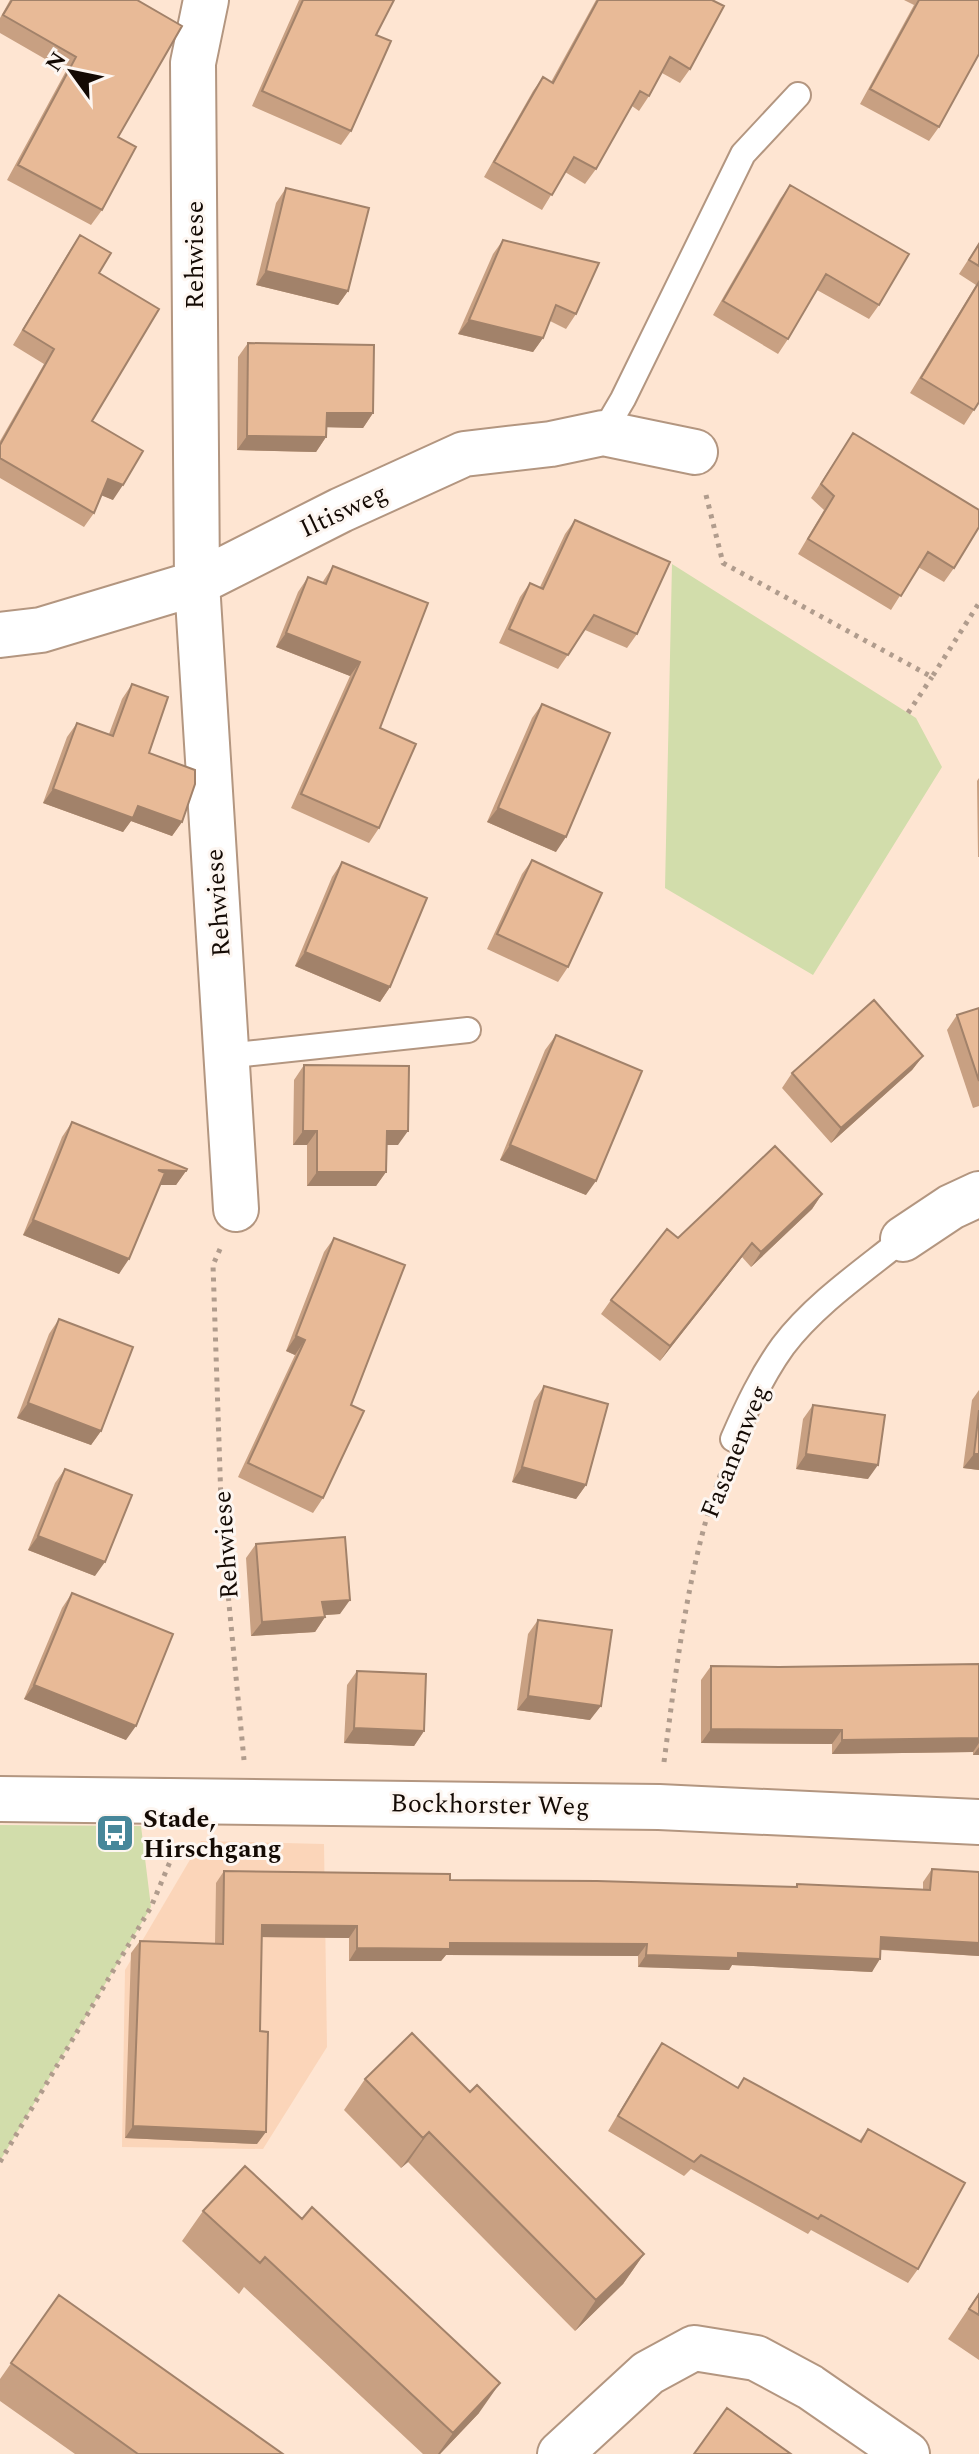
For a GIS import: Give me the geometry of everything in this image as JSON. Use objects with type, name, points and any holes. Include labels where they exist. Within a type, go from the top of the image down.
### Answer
[{"type":"street","name":"Rehwiese","points":[[206,0],[193,63],[197,583],[236,1209]]},
{"type":"street","name":"Iltisweg","points":[[0,635],[41,630],[197,583],[341,510],[464,454],[551,444],[603,433],[695,452]]},
{"type":"street","name":"Fasanenweg","points":[[903,1239],[951,1207],[979,1194]]},
{"type":"street","name":"Bockhorster Weg","points":[[0,1799],[659,1807],[979,1822]]},
{"type":"street","points":[[560,2454],[648,2373],[694,2348],[756,2358],[810,2387],[907,2454]]},
{"type":"lane","points":[[603,433],[623,399],[743,154],[798,95]]},
{"type":"lane","points":[[226,1056],[468,1030]]},
{"type":"lane","name":"Fasanenweg","points":[[733,1439],[754,1392],[784,1345],[842,1288],[903,1239]]},
{"type":"path","points":[[695,452],[723,563],[932,677]]},
{"type":"path","points":[[908,713],[979,603]]},
{"type":"path","name":"Rehwiese","points":[[236,1209],[213,1265],[222,1531],[247,1801]]},
{"type":"path","name":"Fasanenweg","points":[[659,1807],[688,1596],[702,1530],[733,1439]]},
{"type":"path","points":[[0,2162],[151,1907],[196,1801]]},
{"type":"shaded area","points":[[201,1841],[324,1844],[327,2047],[263,2149],[122,2147],[125,1970]]},
{"type":"green space","points":[[672,564],[916,718],[942,767],[813,975],[665,888]]},
{"type":"green space","points":[[0,1825],[141,1826],[151,1907],[0,2161]]},
{"type":"building","points":[[12,0],[137,0],[182,26],[118,137],[136,147],[102,210],[18,165],[76,57],[3,15]]},
{"type":"building","points":[[303,0],[394,0],[376,35],[391,41],[351,131],[262,91]]},
{"type":"building","points":[[598,0],[712,0],[724,6],[690,69],[670,57],[649,96],[640,91],[596,169],[574,157],[552,195],[494,162],[543,77],[553,83]]},
{"type":"building","points":[[919,0],[979,0],[979,54],[939,127],[870,89]]},
{"type":"building","points":[[790,185],[909,254],[879,305],[826,274],[788,339],[723,301]]},
{"type":"building","points":[[286,188],[369,208],[348,291],[266,271]]},
{"type":"building","points":[[80,235],[111,253],[99,273],[159,309],[92,421],[143,451],[123,485],[108,479],[94,513],[0,458],[0,445],[54,349],[23,330]]},
{"type":"building","points":[[503,240],[599,263],[576,314],[556,305],[543,338],[469,320]]},
{"type":"building","points":[[979,244],[979,266],[969,260]]},
{"type":"building","points":[[979,282],[979,402],[974,410],[921,378]]},
{"type":"building","points":[[248,343],[374,345],[373,413],[327,413],[326,437],[247,436]]},
{"type":"building","points":[[853,433],[979,510],[979,527],[954,568],[928,552],[901,596],[808,539],[834,496],[821,484]]},
{"type":"building","points":[[575,520],[670,562],[637,634],[594,615],[568,655],[509,629],[530,583],[543,589]]},
{"type":"building","points":[[333,566],[428,603],[380,728],[416,744],[379,828],[301,794],[360,662],[286,633],[308,577],[326,584]]},
{"type":"building","points":[[132,684],[168,697],[149,753],[195,770],[195,784],[182,822],[138,806],[133,818],[53,789],[77,723],[113,736]]},
{"type":"building","points":[[542,704],[610,733],[566,837],[498,808]]},
{"type":"building","points":[[532,860],[602,893],[568,967],[497,934]]},
{"type":"building","points":[[342,862],[427,898],[390,987],[305,952]]},
{"type":"building","points":[[874,1000],[923,1056],[841,1128],[792,1073]]},
{"type":"building","points":[[979,1008],[979,1081],[957,1015]]},
{"type":"building","points":[[556,1035],[642,1071],[596,1181],[510,1145]]},
{"type":"building","points":[[304,1065],[409,1066],[408,1131],[387,1131],[386,1172],[317,1172],[317,1131],[303,1131]]},
{"type":"building","points":[[72,1122],[187,1169],[158,1170],[165,1173],[129,1259],[33,1220]]},
{"type":"building","points":[[775,1146],[822,1194],[761,1252],[752,1243],[670,1346],[611,1300],[667,1229],[678,1238]]},
{"type":"building","points":[[334,1238],[405,1265],[351,1405],[364,1411],[323,1498],[248,1463],[305,1340],[296,1336]]},
{"type":"building","points":[[59,1319],[133,1347],[101,1431],[28,1403]]},
{"type":"building","points":[[544,1386],[608,1404],[586,1485],[522,1467]]},
{"type":"building","points":[[813,1405],[885,1415],[878,1465],[806,1454]]},
{"type":"building","points":[[979,1410],[979,1454],[974,1454]]},
{"type":"building","points":[[65,1469],[132,1495],[105,1562],[38,1536]]},
{"type":"building","points":[[345,1537],[350,1600],[322,1602],[325,1617],[262,1622],[256,1544]]},
{"type":"building","points":[[72,1593],[173,1634],[136,1726],[34,1685]]},
{"type":"building","points":[[538,1620],[612,1630],[601,1706],[528,1696]]},
{"type":"building","points":[[979,1664],[979,1738],[842,1740],[842,1730],[711,1729],[711,1666]]},
{"type":"building","points":[[357,1671],[426,1674],[424,1731],[354,1728]]},
{"type":"building","points":[[932,1869],[979,1872],[979,1943],[881,1937],[880,1959],[738,1953],[738,1958],[646,1955],[647,1944],[450,1943],[450,1949],[357,1948],[357,1926],[262,1925],[260,2031],[268,2032],[266,2132],[133,2126],[140,1941],[223,1944],[224,1871],[450,1874],[450,1880],[797,1887],[797,1884],[930,1890]]},
{"type":"building","points":[[412,2033],[470,2092],[477,2085],[644,2254],[596,2300],[429,2132],[423,2138],[365,2079]]},
{"type":"building","points":[[662,2043],[738,2088],[744,2078],[861,2142],[868,2129],[965,2183],[918,2269],[821,2215],[818,2219],[701,2155],[694,2162],[618,2116]]},
{"type":"building","points":[[245,2166],[302,2219],[312,2207],[500,2383],[453,2433],[265,2257],[260,2263],[203,2211]]},
{"type":"building","points":[[979,2294],[979,2315],[969,2309]]},
{"type":"building","points":[[59,2295],[283,2454],[138,2454],[11,2363]]},
{"type":"building","points":[[727,2408],[791,2454],[694,2454]]},
{"type":"place","name":"Stade, Hirschgang","points":[[115,1833]]}]
